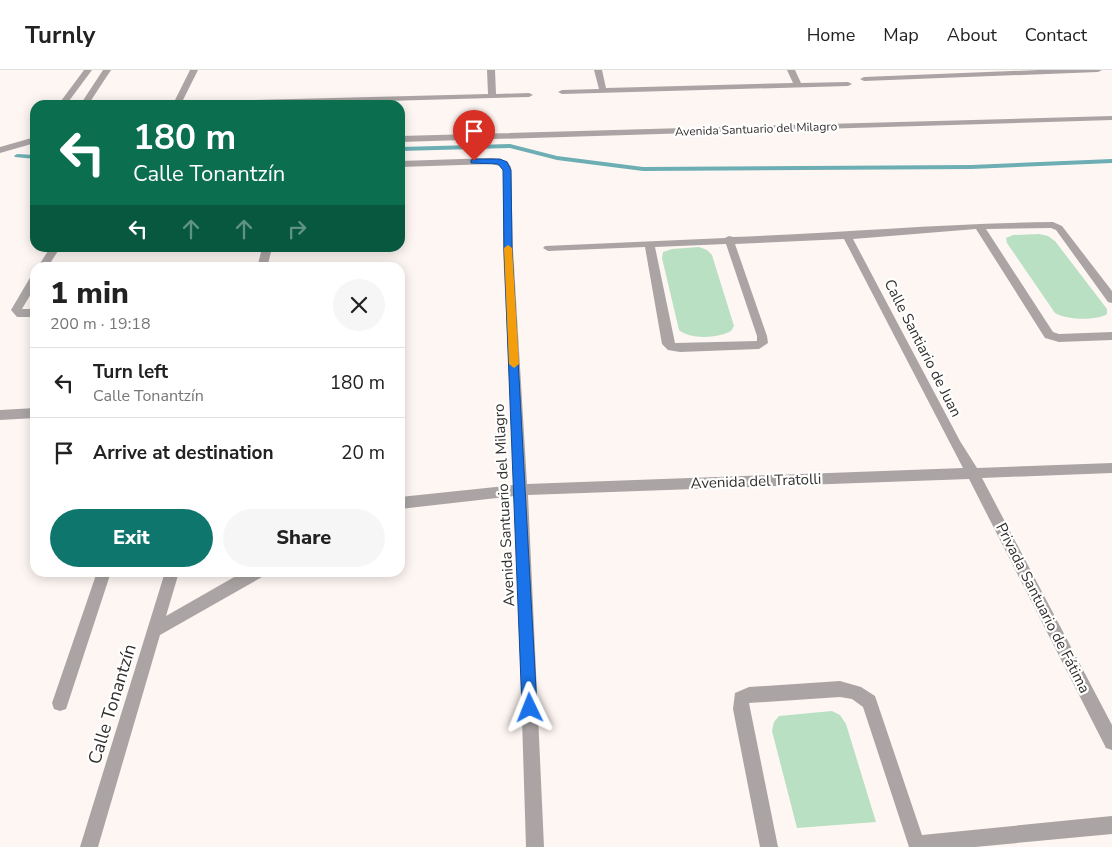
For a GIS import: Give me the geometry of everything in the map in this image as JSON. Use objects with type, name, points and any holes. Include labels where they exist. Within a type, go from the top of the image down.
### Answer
[{"type":"street","points":[[66,100],[88,70]]},
{"type":"street","points":[[87,100],[108,70]]},
{"type":"street","points":[[179,100],[194,70]]},
{"type":"street","points":[[491,70],[492,96]]},
{"type":"street","points":[[598,70],[603,92]]},
{"type":"street","points":[[790,70],[798,85]]},
{"type":"street","points":[[898,70],[903,77]]},
{"type":"street","points":[[864,79],[1098,70]]},
{"type":"street","points":[[562,92],[848,84]]},
{"type":"street","points":[[352,100],[528,95]]},
{"type":"street","name":"Avenida Santuario del Milagro","points":[[405,139],[1112,118]]},
{"type":"street","points":[[0,150],[30,141]]},
{"type":"street","name":"Avenida Santuario del Milagro","points":[[405,164],[492,161],[504,163],[507,170],[508,249],[521,490],[535,847]]},
{"type":"street","points":[[548,248],[729,239],[847,236],[978,226],[1053,225],[1058,228],[1112,299]]},
{"type":"street","points":[[978,226],[1049,335],[1059,338],[1112,336]]},
{"type":"street","name":"Calle Santiario de Juan","points":[[847,236],[973,474]]},
{"type":"street","points":[[649,243],[668,344],[672,347],[680,348],[759,345],[762,343],[762,336],[729,239]]},
{"type":"street","points":[[30,286],[16,310],[21,314],[30,313]]},
{"type":"street","points":[[0,415],[30,413]]},
{"type":"street","name":"Avenida del Tratolli","points":[[405,502],[521,490],[1112,468]]},
{"type":"street","name":"Privada Santuario de Fátima","points":[[973,474],[1112,742]]},
{"type":"street","points":[[60,703],[102,577]]},
{"type":"street","name":"Calle Tonantzín","points":[[89,847],[171,577]]},
{"type":"street","points":[[155,630],[248,577]]},
{"type":"street","points":[[769,847],[743,722],[741,699],[749,695],[840,689],[856,692],[863,696],[869,702],[917,846],[1112,825]]},
{"type":"green space","points":[[1039,234],[1048,236],[1055,241],[1107,309],[1107,314],[1096,318],[1081,319],[1055,313],[1007,243],[1006,238],[1013,235]]},
{"type":"green space","points":[[699,247],[707,250],[712,255],[734,326],[731,331],[719,335],[697,337],[679,330],[662,258],[663,252],[672,249]]},
{"type":"green space","points":[[832,711],[840,715],[846,724],[876,822],[797,828],[772,731],[774,722],[779,716]]},
{"type":"waterway","points":[[405,149],[510,146],[557,158],[643,169],[971,167],[1112,161]]},
{"type":"waterway","points":[[17,156],[30,157]]},
{"type":"slow traffic","points":[[508,248],[514,364]]},
{"type":"route","points":[[474,161],[500,161],[507,167],[508,249],[530,708]]}]
